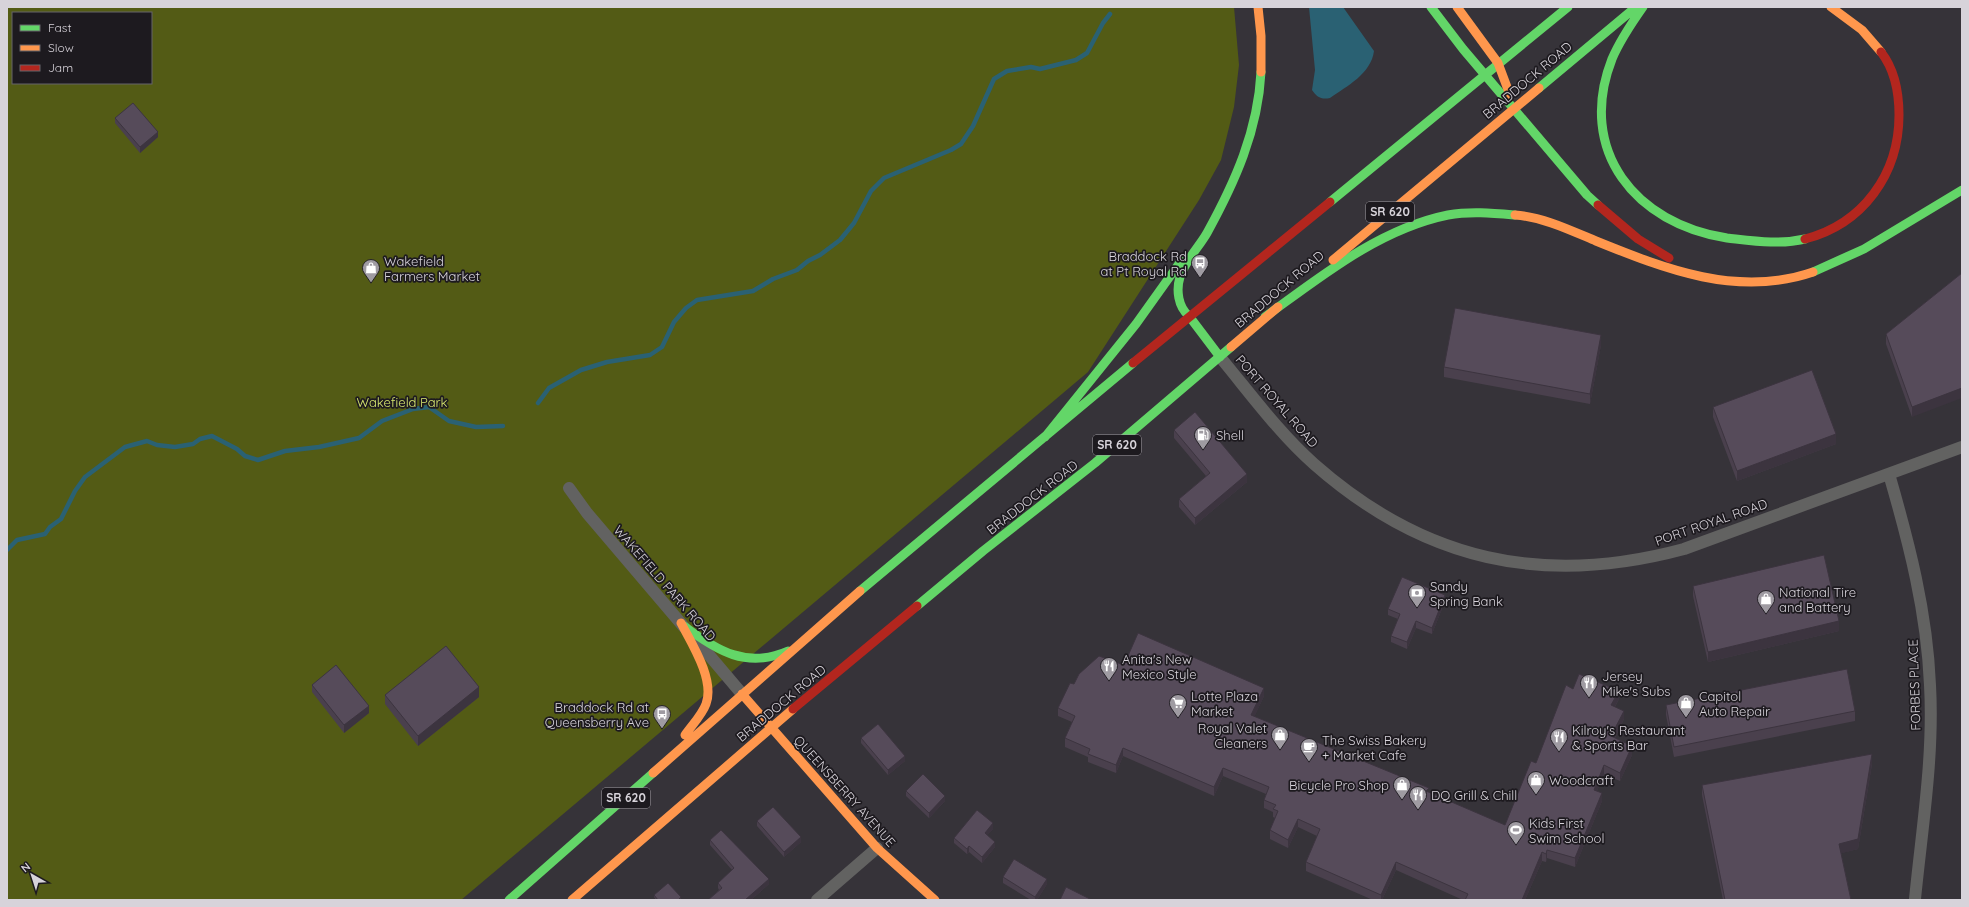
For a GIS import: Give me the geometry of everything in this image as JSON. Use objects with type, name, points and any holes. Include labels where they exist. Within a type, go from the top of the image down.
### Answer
[{"type":"main road","points":[[1220,357],[1186,314],[1180,303],[1178,290],[1180,276],[1236,178],[1254,132],[1262,85],[1261,32],[1258,7]]},
{"type":"main road","points":[[1430,7],[1587,195],[1616,222],[1638,239],[1677,263],[1699,273],[1729,282]]},
{"type":"main road","points":[[1457,7],[1498,63],[1514,107]]},
{"type":"main road","name":"SR 620","points":[[509,900],[798,645],[1189,316],[1420,130],[1498,63],[1568,7]]},
{"type":"main road","name":"BRADDOCK ROAD","points":[[572,900],[771,727],[983,551],[1095,464],[1265,317],[1514,107],[1636,7]]},
{"type":"main road","points":[[1643,7],[1618,42],[1607,72],[1601,104],[1601,123],[1605,142],[1620,176],[1642,202],[1658,214],[1677,224],[1719,237],[1772,243],[1795,241],[1820,235],[1839,226],[1857,214],[1872,198],[1893,161],[1898,135],[1900,107],[1896,81],[1887,58],[1872,38],[1852,20],[1831,7]]},
{"type":"main road","points":[[1265,317],[1370,246],[1406,228],[1440,216],[1464,212],[1491,211],[1520,215],[1549,223],[1658,264],[1690,274],[1729,282],[1755,283],[1775,281],[1811,272],[1840,260],[1879,240],[1962,190]]},
{"type":"main road","points":[[1045,437],[1136,324],[1160,288],[1219,210]]},
{"type":"main road","points":[[681,623],[702,641],[728,654],[740,657],[769,659],[783,654],[798,645]]},
{"type":"main road","points":[[662,766],[707,704],[708,691],[702,667],[681,623]]},
{"type":"main road","name":"QUEENSBERRY AVENUE","points":[[742,694],[877,848],[934,900]]},
{"type":"street","name":"PORT ROYAL ROAD","points":[[1220,357],[1286,436],[1344,489],[1389,518],[1444,544],[1476,556],[1512,563],[1551,566],[1587,566],[1622,563],[1654,557],[1684,548],[1962,447]]},
{"type":"street","name":"FORBES PLACE","points":[[1889,474],[1918,582],[1925,627],[1930,684],[1930,747],[1916,899]]},
{"type":"street","name":"WAKEFIELD PARK ROAD","points":[[569,488],[587,513],[742,694]]},
{"type":"street","points":[[817,900],[877,848]]},
{"type":"green space","name":"Wakefield Park","points":[[7,7],[1234,7],[1239,65],[1234,107],[1221,160],[1199,200],[1088,372],[461,900],[7,900]]},
{"type":"water","points":[[1309,7],[1343,7],[1374,51],[1372,59],[1363,73],[1351,84],[1330,98],[1324,99],[1312,90],[1315,70]]},
{"type":"building","points":[[133,103],[158,132],[140,147],[115,118]]},
{"type":"building","points":[[1962,273],[1962,388],[1912,407],[1886,334]]},
{"type":"building","points":[[1455,308],[1601,335],[1590,394],[1444,367]]},
{"type":"building","points":[[1812,370],[1836,434],[1737,471],[1713,407]]},
{"type":"building","points":[[1195,412],[1247,474],[1195,518],[1179,499],[1210,473],[1174,430]]},
{"type":"building","name":"National Tire and Battery","points":[[1824,555],[1839,621],[1708,652],[1693,586]]},
{"type":"building","name":"Sandy Spring Bank","points":[[1402,577],[1445,595],[1432,628],[1416,621],[1407,642],[1391,636],[1400,614],[1388,609]]},
{"type":"building","points":[[1138,633],[1264,688],[1251,715],[1429,788],[1426,791],[1505,825],[1531,761],[1536,763],[1566,685],[1573,689],[1579,674],[1619,691],[1611,705],[1624,711],[1611,736],[1632,746],[1620,773],[1604,765],[1594,790],[1602,793],[1575,858],[1547,850],[1546,854],[1542,852],[1522,900],[1465,900],[1468,894],[1396,862],[1381,895],[1306,862],[1320,829],[1298,819],[1288,840],[1270,830],[1278,811],[1273,809],[1276,805],[1264,800],[1269,787],[1223,768],[1214,787],[1123,748],[1116,765],[1088,754],[1090,749],[1065,738],[1075,716],[1058,708],[1070,683],[1074,684],[1079,674],[1099,656],[1124,665]]},
{"type":"building","points":[[446,646],[479,687],[418,736],[385,695]]},
{"type":"building","points":[[336,665],[369,706],[344,725],[312,685]]},
{"type":"building","points":[[1847,669],[1855,711],[1674,747],[1666,705]]},
{"type":"building","points":[[878,724],[905,756],[888,770],[861,738]]},
{"type":"building","points":[[1872,754],[1858,839],[1839,844],[1851,900],[1725,900],[1702,785]]},
{"type":"building","points":[[923,774],[945,796],[929,813],[906,791]]},
{"type":"building","points":[[773,807],[801,837],[784,852],[757,821]]},
{"type":"building","points":[[977,810],[993,823],[985,833],[995,842],[982,857],[969,846],[967,849],[954,838]]},
{"type":"building","points":[[721,830],[769,879],[745,900],[708,900],[722,888],[718,883],[734,868],[710,840]]},
{"type":"building","points":[[1014,859],[1047,879],[1035,897],[1003,877]]},
{"type":"building","points":[[668,883],[681,897],[678,900],[658,900],[654,895]]},
{"type":"building","points":[[1066,887],[1092,900],[1060,900]]},
{"type":"waterway","points":[[538,403],[549,388],[581,370],[607,362],[650,355],[662,347],[674,322],[686,308],[697,300],[753,291],[773,279],[797,270],[808,261],[820,255],[840,240],[854,223],[871,191],[884,178],[951,150],[961,144],[973,126],[994,79],[1007,71],[1031,67],[1040,69],[1076,60],[1087,53],[1103,23],[1110,14]]},
{"type":"waterway","points":[[7,550],[17,540],[45,534],[50,527],[61,519],[75,491],[85,477],[125,447],[147,441],[157,445],[175,447],[193,444],[200,439],[212,436],[237,449],[245,456],[258,460],[285,451],[319,447],[359,438],[382,421],[413,409],[429,407],[449,421],[476,427],[503,426]]},
{"type":"traffic: fast","points":[[1431,7],[1463,49],[1587,195],[1598,205]]},
{"type":"traffic: fast","points":[[1330,202],[1568,7]]},
{"type":"traffic: fast","points":[[1539,88],[1636,7]]},
{"type":"traffic: fast","points":[[1643,7],[1626,32],[1615,52],[1603,93],[1602,124],[1609,152],[1622,178],[1641,199],[1666,217],[1694,230],[1727,238],[1757,241],[1786,242],[1805,239]]},
{"type":"traffic: fast","points":[[1189,316],[1182,308],[1180,303],[1178,293],[1180,277],[1182,271],[1207,233],[1236,175],[1250,135],[1255,115],[1261,72]]},
{"type":"traffic: fast","points":[[1813,272],[1864,249],[1962,190]]},
{"type":"traffic: fast","points":[[1265,317],[1351,256],[1398,231],[1448,215],[1465,213],[1515,215]]},
{"type":"traffic: fast","points":[[1045,437],[1136,324],[1181,261]]},
{"type":"traffic: fast","points":[[1189,316],[1220,357]]},
{"type":"traffic: fast","points":[[917,606],[983,551],[1095,463],[1231,347]]},
{"type":"traffic: fast","points":[[860,591],[1133,363]]},
{"type":"traffic: fast","points":[[684,626],[708,643],[733,655],[746,658],[759,658],[773,656],[788,651]]},
{"type":"traffic: fast","points":[[509,900],[653,773]]},
{"type":"traffic: slow","points":[[1258,7],[1261,36],[1261,72]]},
{"type":"traffic: slow","points":[[1457,7],[1498,63],[1510,95]]},
{"type":"traffic: slow","points":[[1831,7],[1862,30],[1881,52]]},
{"type":"traffic: slow","points":[[1333,260],[1539,88]]},
{"type":"traffic: slow","points":[[1515,215],[1546,221],[1648,261],[1702,277],[1730,281],[1757,282],[1785,279],[1813,272]]},
{"type":"traffic: slow","points":[[1231,347],[1278,307]]},
{"type":"traffic: slow","points":[[653,773],[860,591]]},
{"type":"traffic: slow","points":[[681,623],[701,662],[705,673],[708,694],[706,704],[702,712],[685,735]]},
{"type":"traffic: slow","points":[[742,694],[877,848],[935,900]]},
{"type":"traffic: slow","points":[[572,900],[793,709]]},
{"type":"traffic: jam","points":[[1805,239],[1826,232],[1844,222],[1860,209],[1874,194],[1885,176],[1897,137],[1899,115],[1898,98],[1893,74],[1881,52]]},
{"type":"traffic: jam","points":[[1133,363],[1330,202]]},
{"type":"traffic: jam","points":[[1598,205],[1638,239],[1669,258]]},
{"type":"traffic: jam","points":[[793,709],[917,606]]},
{"type":"place","name":"Braddock Rd at Pt Royal Rd","points":[[1200,278]]},
{"type":"place","name":"Wakefield Farmers Market","points":[[371,283]]},
{"type":"place","name":"Shell","points":[[1203,450]]},
{"type":"place","name":"Sandy Spring Bank","points":[[1417,608]]},
{"type":"place","name":"National Tire and Battery","points":[[1766,614]]},
{"type":"place","name":"Anita's New Mexico Style","points":[[1109,681]]},
{"type":"place","name":"Jersey Mike's Subs","points":[[1589,698]]},
{"type":"place","name":"Lotte Plaza Market","points":[[1178,718]]},
{"type":"place","name":"Capitol Auto Repair","points":[[1686,718]]},
{"type":"place","name":"Braddock Rd at Queensberry Ave","points":[[662,729]]},
{"type":"place","name":"Royal Valet Cleaners","points":[[1280,750]]},
{"type":"place","name":"Kilroy's Restaurant & Sports Bar","points":[[1559,752]]},
{"type":"place","name":"The Swiss Bakery + Market Cafe","points":[[1309,762]]},
{"type":"place","name":"Woodcraft","points":[[1536,795]]},
{"type":"place","name":"Bicycle Pro Shop","points":[[1402,800]]},
{"type":"place","name":"DQ Grill & Chill","points":[[1418,810]]},
{"type":"place","name":"Kids First Swim School","points":[[1516,845]]}]
